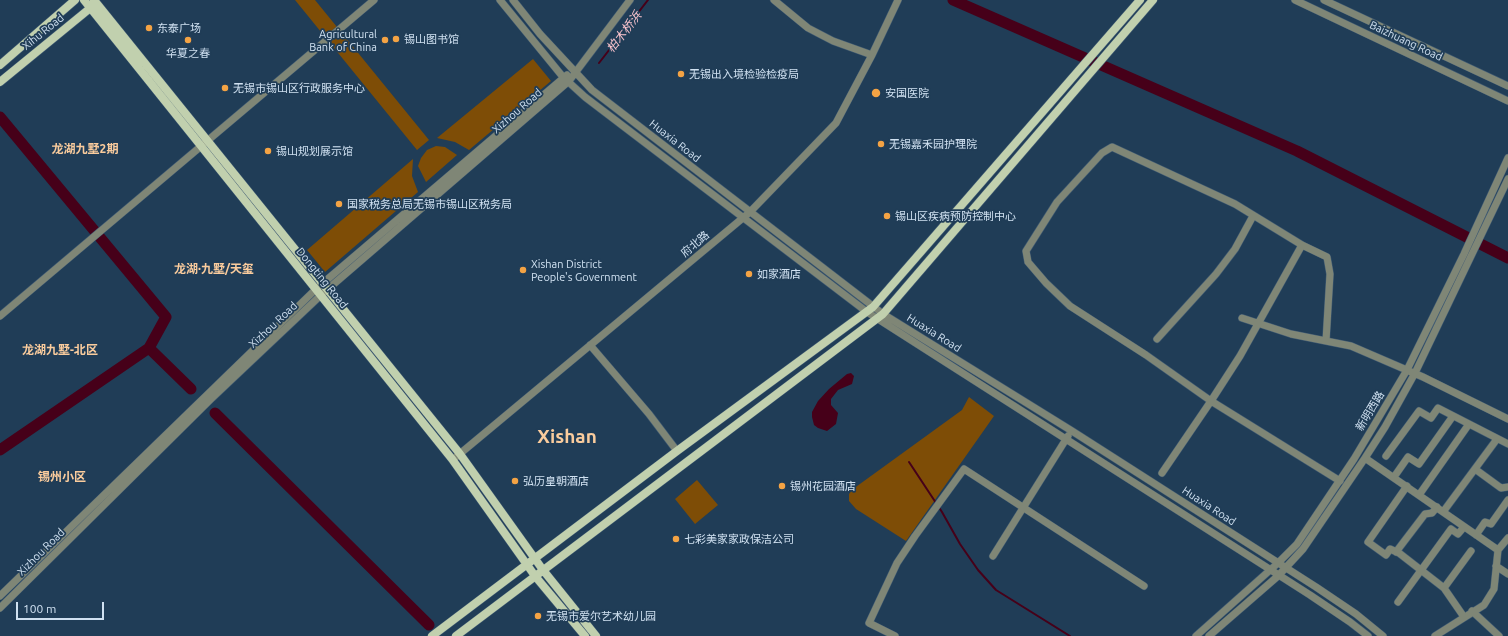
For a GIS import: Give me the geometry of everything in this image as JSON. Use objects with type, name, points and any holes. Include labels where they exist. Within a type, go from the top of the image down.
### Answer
[{"type":"main road","name":"Xihu Road","points":[[0,65],[75,0]]},
{"type":"main road","name":"Dongting Road","points":[[84,0],[95,3],[204,143],[322,289],[460,454],[543,570],[596,636]]},
{"type":"main road","points":[[432,636],[677,451],[870,310],[1140,0]]},
{"type":"main road","points":[[456,636],[880,317],[1111,51],[1153,0]]},
{"type":"main road","name":"Xihu Road","points":[[0,82],[95,3]]},
{"type":"main road","name":"Dongting Road","points":[[322,289],[452,459],[535,576],[585,636]]},
{"type":"street","points":[[0,316],[374,0]]},
{"type":"street","name":"Huaxia Road","points":[[500,0],[566,79],[585,98],[742,218],[880,317],[1066,440],[1350,622],[1368,636]]},
{"type":"street","name":"Huaxia Road","points":[[513,0],[574,72],[592,90],[750,212],[870,310]]},
{"type":"street","name":"Xizhou Road","points":[[0,596],[322,289],[574,72],[630,0]]},
{"type":"street","points":[[774,0],[808,28],[833,41],[872,55]]},
{"type":"street","name":"府北路","points":[[452,459],[460,454],[750,212],[836,123],[872,55],[898,0]]},
{"type":"street","name":"Baizhuang Road","points":[[1295,0],[1508,101]]},
{"type":"street","name":"Baizhuang Road","points":[[1324,0],[1508,86]]},
{"type":"street","points":[[1326,341],[1330,274],[1327,257],[1302,245],[1235,204],[1112,147],[1102,153],[1057,202],[1026,251],[1028,262],[1046,283],[1070,306],[1146,355],[1211,401],[1340,481]]},
{"type":"street","name":"新明西路","points":[[1196,636],[1278,564],[1297,544],[1340,481],[1379,419],[1407,370],[1464,254],[1508,158]]},
{"type":"street","name":"新明西路","points":[[1209,636],[1286,568],[1302,549],[1365,458],[1415,373],[1473,256],[1508,179]]},
{"type":"street","points":[[1157,339],[1216,274],[1235,249],[1253,216]]},
{"type":"street","points":[[1162,473],[1211,401],[1258,323],[1302,245]]},
{"type":"street","name":"Xizhou Road","points":[[0,608],[322,289]]},
{"type":"street","name":"Huaxia Road","points":[[880,317],[1072,431],[1356,614],[1383,636]]},
{"type":"street","points":[[1242,318],[1291,334],[1351,346],[1415,373],[1508,419]]},
{"type":"street","points":[[590,345],[649,414],[677,451]]},
{"type":"street","points":[[1386,456],[1419,411],[1431,418],[1438,408],[1508,444]]},
{"type":"street","points":[[1394,477],[1408,457],[1419,464],[1453,416]]},
{"type":"street","points":[[1419,495],[1469,424]]},
{"type":"street","points":[[993,556],[1072,431]]},
{"type":"street","points":[[1396,552],[1425,514],[1432,513],[1440,509],[1497,439]]},
{"type":"street","points":[[1365,458],[1498,550]]},
{"type":"street","points":[[895,636],[869,623],[897,563],[964,469],[1144,586]]},
{"type":"street","points":[[1474,469],[1501,488],[1508,487]]},
{"type":"street","points":[[1407,486],[1368,542],[1386,554],[1390,549],[1396,552],[1444,588],[1464,617]]},
{"type":"street","points":[[1476,534],[1485,522],[1491,524],[1508,500]]},
{"type":"street","points":[[1398,602],[1452,529],[1458,534],[1464,527]]},
{"type":"street","points":[[1434,636],[1472,611],[1484,605],[1494,589],[1498,550],[1508,538]]},
{"type":"street","points":[[1444,588],[1471,551]]},
{"type":"street","points":[[1496,566],[1508,574]]},
{"type":"street","points":[[1472,611],[1499,636]]},
{"type":"shaded area","points":[[295,0],[315,0],[429,140],[417,150]]},
{"type":"shaded area","points":[[533,59],[551,81],[469,150],[455,142],[437,138]]},
{"type":"shaded area","points":[[436,146],[445,147],[457,155],[426,182],[418,166],[421,158],[427,150]]},
{"type":"shaded area","points":[[413,159],[412,176],[418,192],[325,272],[307,250]]},
{"type":"shaded area","points":[[851,373],[854,376],[852,384],[838,390],[831,399],[831,405],[838,413],[836,424],[827,431],[818,428],[814,425],[812,412],[818,401],[829,389],[847,374]]},
{"type":"shaded area","points":[[969,397],[994,416],[906,541],[856,509],[849,501],[849,494],[853,489],[962,410]]},
{"type":"shaded area","points":[[697,480],[718,505],[695,524],[675,499]]},
{"type":"waterway","name":"柏木桥浜","points":[[599,63],[648,0]]},
{"type":"waterway","points":[[953,0],[1297,151],[1508,258]]},
{"type":"waterway","points":[[0,117],[166,317],[149,348]]},
{"type":"waterway","points":[[0,450],[149,348],[191,389]]},
{"type":"waterway","points":[[215,413],[429,625]]},
{"type":"waterway","points":[[909,462],[942,512],[960,544],[978,570],[996,590],[1070,636]]},
{"type":"place","name":"东泰广场","points":[[149,28]]},
{"type":"place","name":"锡山图书馆","points":[[396,39]]},
{"type":"place","name":"华夏之春","points":[[188,40]]},
{"type":"place","name":"Agricultural Bank of China","points":[[385,40]]},
{"type":"place","name":"无锡出入境检验检疫局","points":[[681,74]]},
{"type":"place","name":"无锡市锡山区行政服务中心","points":[[225,88]]},
{"type":"place","name":"安国医院","points":[[876,93]]},
{"type":"place","name":"无锡嘉禾园护理院","points":[[881,144]]},
{"type":"place","name":"锡山规划展示馆","points":[[268,151]]},
{"type":"place","name":"国家税务总局无锡市锡山区税务局","points":[[339,204]]},
{"type":"place","name":"锡山区疾病预防控制中心","points":[[887,216]]},
{"type":"place","name":"Xishan District People's Government","points":[[523,270]]},
{"type":"place","name":"如家酒店","points":[[749,274]]},
{"type":"place","name":"弘历皇朝酒店","points":[[515,481]]},
{"type":"place","name":"锡州花园酒店","points":[[782,486]]},
{"type":"place","name":"七彩美家家政保洁公司","points":[[676,539]]},
{"type":"place","name":"无锡市爱尔艺术幼儿园","points":[[538,616]]},
{"type":"district","name":"龙湖九墅2期","points":[[85,149]]},
{"type":"district","name":"龙湖·九墅/天玺","points":[[214,269]]},
{"type":"district","name":"龙湖九墅-北区","points":[[60,350]]},
{"type":"district","name":"Xishan","points":[[567,437]]},
{"type":"district","name":"锡州小区","points":[[62,477]]}]
